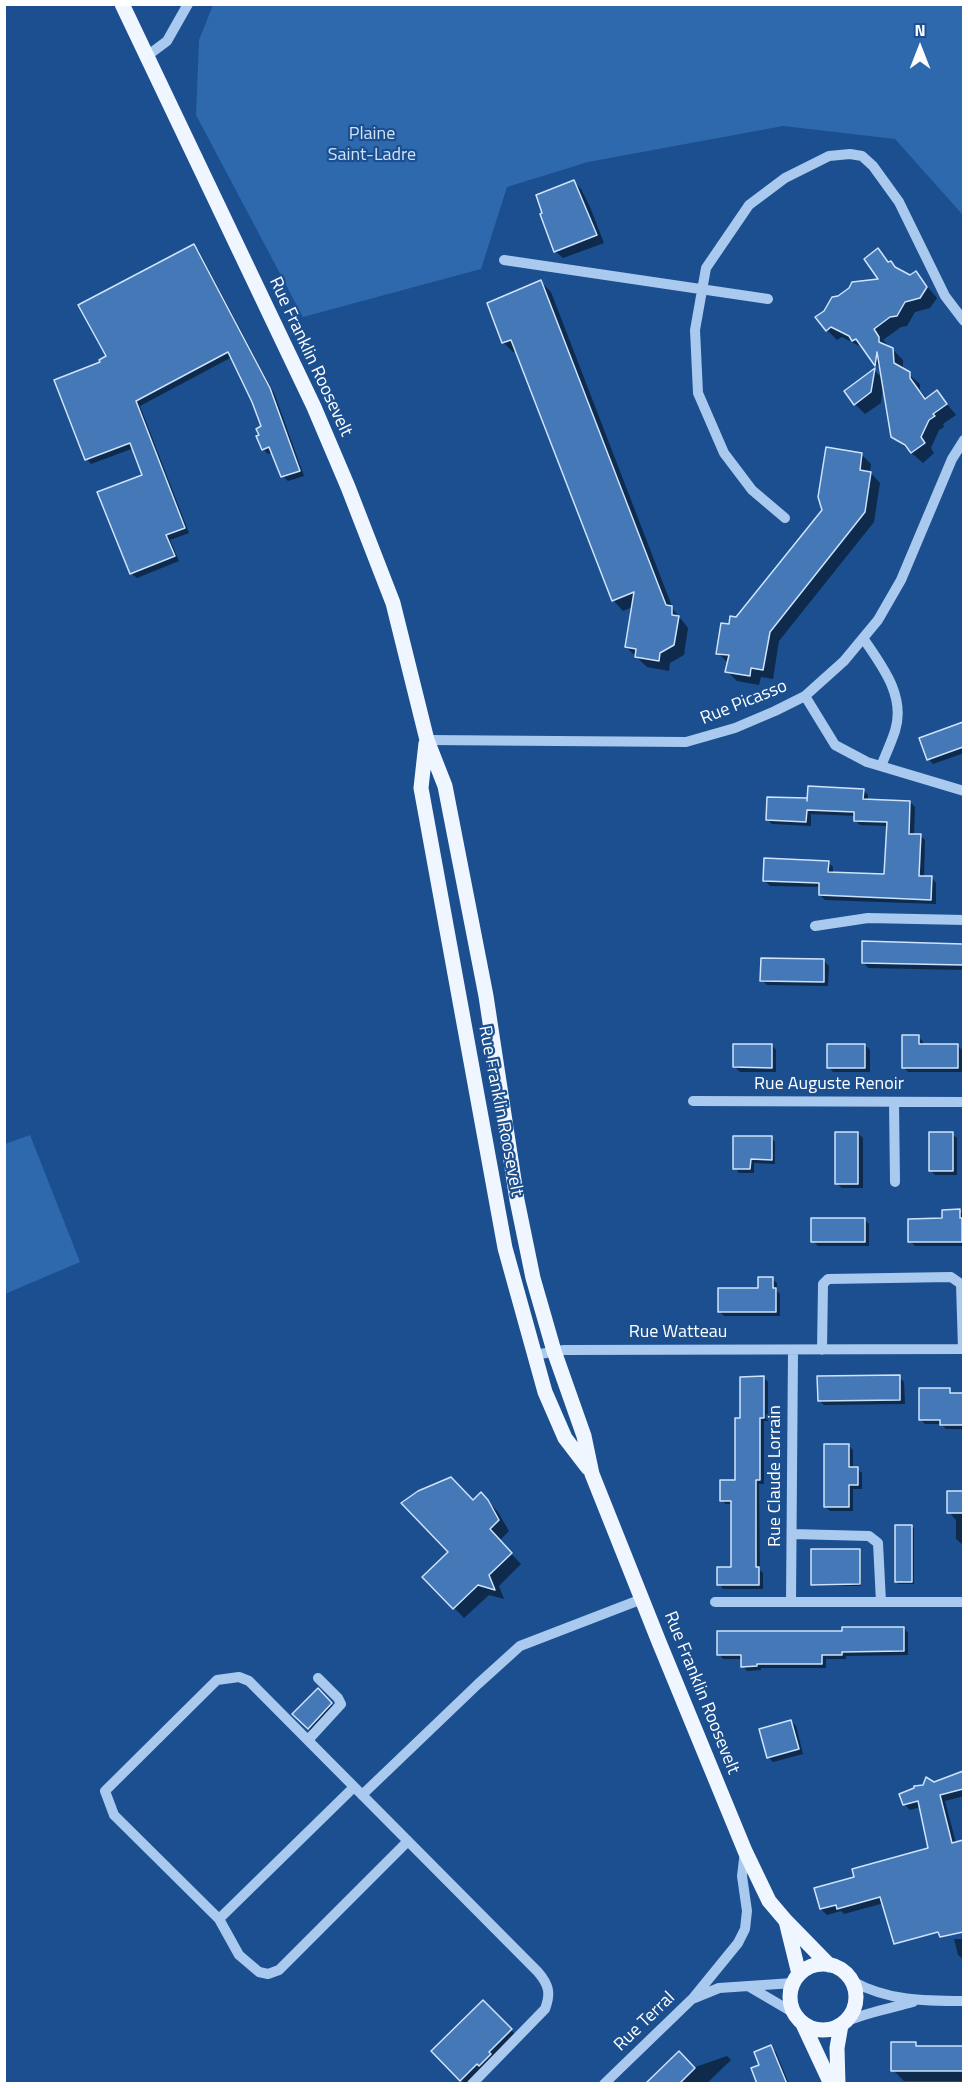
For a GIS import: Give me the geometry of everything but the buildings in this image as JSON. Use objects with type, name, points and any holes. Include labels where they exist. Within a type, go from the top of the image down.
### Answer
[{"type":"main road","name":"Rue Franklin Roosevelt","points":[[122,4],[314,406],[393,603],[427,740],[445,786],[486,996],[517,1200],[533,1278],[554,1351],[584,1436],[592,1474],[745,1851],[769,1900],[829,1965]]},
{"type":"main road","name":"Rue Franklin Roosevelt","points":[[427,740],[421,788],[505,1248],[545,1392],[565,1438],[592,1474]]},
{"type":"main road","name":"Rue Franklin Roosevelt","points":[[786,1921],[796,1979]]},
{"type":"main road","points":[[831,2084],[790,1998],[796,1979],[808,1968],[818,1965],[838,1968],[852,1981],[856,1989],[856,2006],[844,2023],[837,2048],[838,2084]]},
{"type":"main road","points":[[799,2018],[810,2028],[826,2031],[844,2023]]},
{"type":"street","points":[[147,56],[167,41],[188,4]]},
{"type":"street","points":[[785,518],[752,490],[724,453],[698,393],[695,330],[706,268],[749,205],[785,178],[829,156],[850,154],[862,156],[873,166],[899,202],[945,296],[963,321]]},
{"type":"street","points":[[504,260],[768,299]]},
{"type":"street","name":"Rue Picasso","points":[[427,740],[686,742],[735,728],[805,696],[844,661],[878,620],[901,580],[952,459],[963,440]]},
{"type":"street","points":[[863,638],[888,674],[898,704],[896,729],[881,766]]},
{"type":"street","points":[[805,696],[835,745],[867,762],[963,791]]},
{"type":"street","points":[[815,926],[868,918],[963,920]]},
{"type":"street","name":"Rue Auguste Renoir","points":[[693,1101],[963,1102]]},
{"type":"street","points":[[894,1101],[895,1182]]},
{"type":"street","name":"Rue Watteau","points":[[534,1354],[554,1351],[822,1350],[963,1349],[961,1284],[951,1277],[828,1279],[823,1284],[822,1350]]},
{"type":"street","name":"Rue Claude Lorrain","points":[[791,1602],[793,1350]]},
{"type":"street","points":[[792,1534],[869,1536],[878,1544],[881,1602]]},
{"type":"street","points":[[362,1795],[520,1646],[642,1599]]},
{"type":"street","points":[[715,1602],[963,1602]]},
{"type":"street","points":[[408,1841],[279,1970],[268,1974],[259,1972],[239,1955],[219,1919],[114,1815],[105,1791],[217,1680],[239,1677],[249,1681],[408,1841],[547,1983],[550,1996],[545,2009],[472,2084]]},
{"type":"street","points":[[308,1740],[341,1704],[318,1678]]},
{"type":"street","points":[[219,1919],[354,1787]]},
{"type":"street","points":[[692,1999],[738,1942],[745,1929],[747,1911],[742,1875],[745,1851]]},
{"type":"street","name":"Rue Terral","points":[[604,2084],[692,1999],[720,1988],[796,1979]]},
{"type":"street","points":[[852,1981],[869,1990],[916,2001],[963,2001]]},
{"type":"street","points":[[748,1986],[799,2018]]},
{"type":"street","points":[[844,2023],[866,2013],[875,2013],[916,2001]]},
{"type":"green space","name":"Plaine Saint-Ladre","points":[[213,5],[963,5],[963,214],[895,139],[783,126],[588,162],[507,187],[481,269],[303,317],[196,115],[199,40]]},
{"type":"green space","points":[[30,1135],[80,1262],[5,1294],[5,1144]]}]
